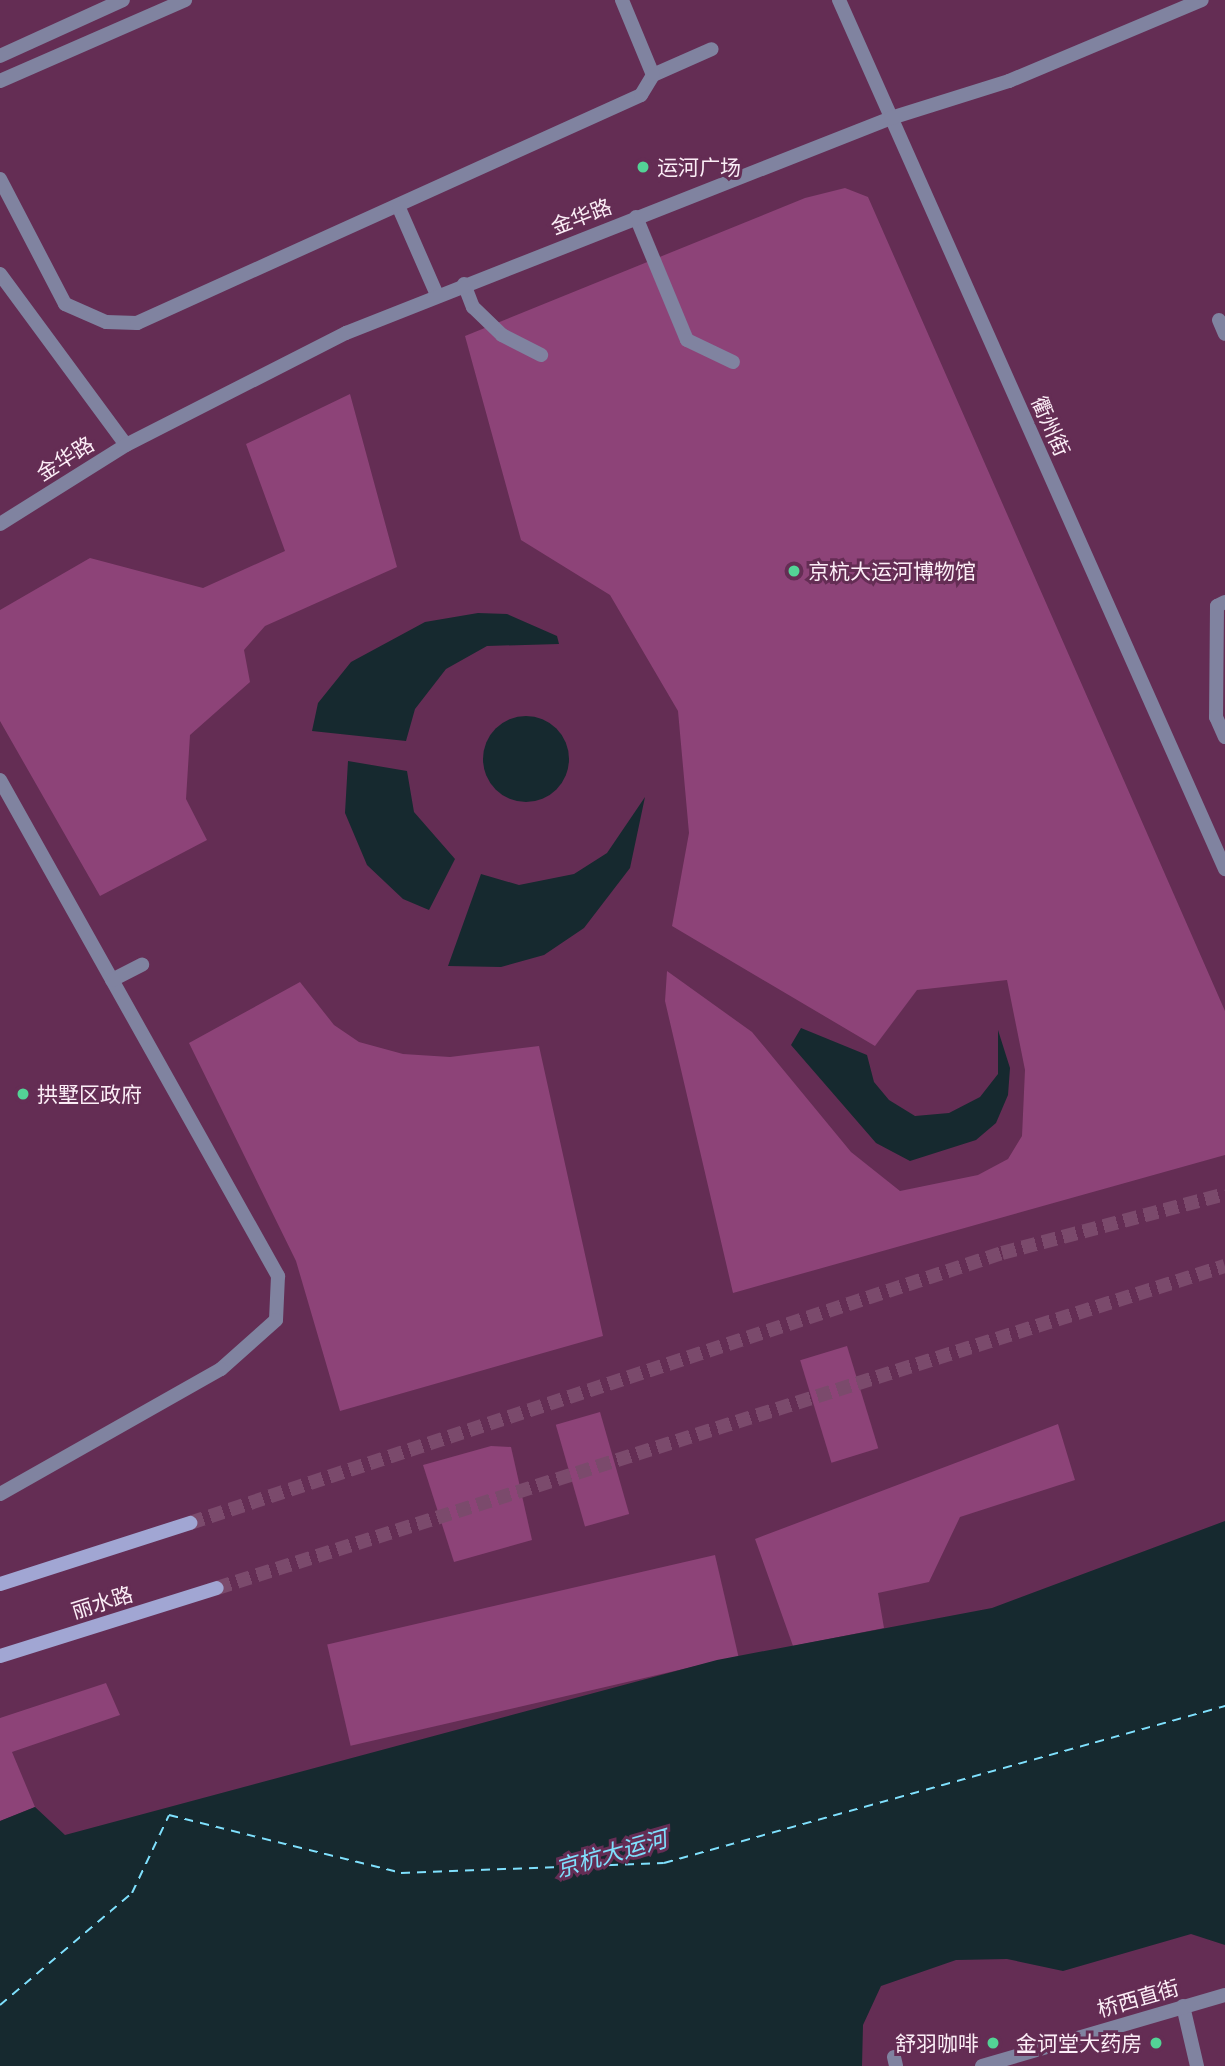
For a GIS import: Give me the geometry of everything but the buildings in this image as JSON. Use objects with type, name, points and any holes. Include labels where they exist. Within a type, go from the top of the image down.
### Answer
[{"type":"main road","points":[[0,1584],[190,1523]]},
{"type":"main road","name":"丽水路","points":[[0,1656],[217,1588]]},
{"type":"street","points":[[0,56],[123,0]]},
{"type":"street","points":[[0,81],[184,0]]},
{"type":"street","points":[[622,0],[653,75]]},
{"type":"street","name":"衢州街","points":[[839,0],[1225,869]]},
{"type":"street","name":"金华路","points":[[0,524],[126,445],[346,333],[464,284],[891,118],[1009,81],[1202,0]]},
{"type":"street","points":[[0,179],[65,304],[106,321],[137,323],[399,208],[641,95],[653,75],[712,48]]},
{"type":"street","points":[[399,208],[437,295]]},
{"type":"street","points":[[636,217],[687,340],[733,362]]},
{"type":"street","points":[[0,274],[126,445]]},
{"type":"street","points":[[464,284],[473,307],[502,335],[541,355]]},
{"type":"street","points":[[1219,320],[1225,334]]},
{"type":"street","points":[[1225,602],[1217,606],[1216,718],[1225,737]]},
{"type":"street","points":[[0,780],[278,1276],[276,1320],[221,1369],[0,1494]]},
{"type":"street","points":[[112,980],[142,965]]},
{"type":"street","name":"桥西直街","points":[[982,2066],[1225,1995]]},
{"type":"street","points":[[1183,2006],[1197,2066]]},
{"type":"shaded area","points":[[845,188],[868,197],[1225,1011],[1225,1155],[733,1293],[665,1001],[667,971],[752,1032],[851,1152],[900,1191],[978,1175],[1008,1159],[1022,1136],[1025,1070],[1007,980],[917,990],[875,1046],[672,926],[689,833],[678,711],[610,595],[521,540],[465,336],[805,198]]},
{"type":"shaded area","points":[[350,394],[397,567],[265,626],[244,650],[250,682],[190,735],[186,799],[207,840],[100,896],[0,721],[0,610],[90,558],[203,588],[285,551],[246,444]]},
{"type":"shaded area","points":[[300,982],[334,1025],[359,1042],[403,1054],[450,1057],[539,1046],[603,1336],[340,1411],[296,1261],[189,1043]]},
{"type":"shaded area","points":[[847,1346],[878,1448],[831,1463],[800,1360]]},
{"type":"shaded area","points":[[600,1412],[629,1514],[585,1527],[556,1425]]},
{"type":"shaded area","points":[[1058,1424],[1075,1480],[960,1517],[929,1582],[878,1593],[884,1628],[793,1646],[755,1539]]},
{"type":"shaded area","points":[[491,1446],[511,1447],[532,1540],[454,1562],[423,1465]]},
{"type":"shaded area","points":[[715,1555],[738,1656],[351,1746],[327,1645]]},
{"type":"shaded area","points":[[106,1683],[120,1715],[12,1752],[35,1807],[0,1821],[0,1718]]},
{"type":"water","points":[[478,613],[507,614],[557,636],[559,644],[487,646],[446,669],[415,709],[406,741],[312,731],[318,703],[351,662],[425,622]]},
{"type":"water","points":[[526,716],[543,719],[557,728],[566,742],[569,759],[566,776],[557,790],[543,799],[526,802],[509,799],[495,790],[486,776],[483,759],[486,742],[495,728],[509,719]]},
{"type":"water","points":[[348,761],[407,771],[414,812],[455,859],[429,910],[403,899],[367,865],[345,813]]},
{"type":"water","points":[[645,797],[630,868],[584,928],[544,955],[501,967],[448,966],[481,874],[519,885],[574,874],[607,853]]},
{"type":"water","points":[[801,1028],[867,1055],[874,1082],[889,1100],[915,1116],[949,1113],[980,1097],[998,1074],[998,1030],[1010,1068],[1008,1095],[996,1123],[976,1140],[910,1161],[876,1143],[791,1045]]},
{"type":"water","name":"京杭大运河","points":[[1225,1521],[1225,1945],[1191,1934],[1063,1971],[1007,1959],[956,1960],[881,1986],[863,2025],[862,2066],[0,2066],[0,1821],[35,1807],[65,1835],[717,1660],[992,1608]]},
{"type":"ferry route","points":[[0,2005],[132,1893],[169,1815],[401,1873],[664,1863],[1225,1706]]},
{"type":"tunnel","points":[[190,1523],[1002,1253],[1225,1194]]},
{"type":"tunnel","points":[[217,1588],[1225,1266]]},
{"type":"place","name":"运河广场","points":[[643,167]]},
{"type":"place","name":"京杭大运河博物馆","points":[[794,571]]},
{"type":"place","name":"拱墅区政府","points":[[23,1094]]},
{"type":"place","name":"舒羽咖啡","points":[[993,2043]]},
{"type":"place","name":"金诃堂大药房","points":[[1156,2043]]}]
